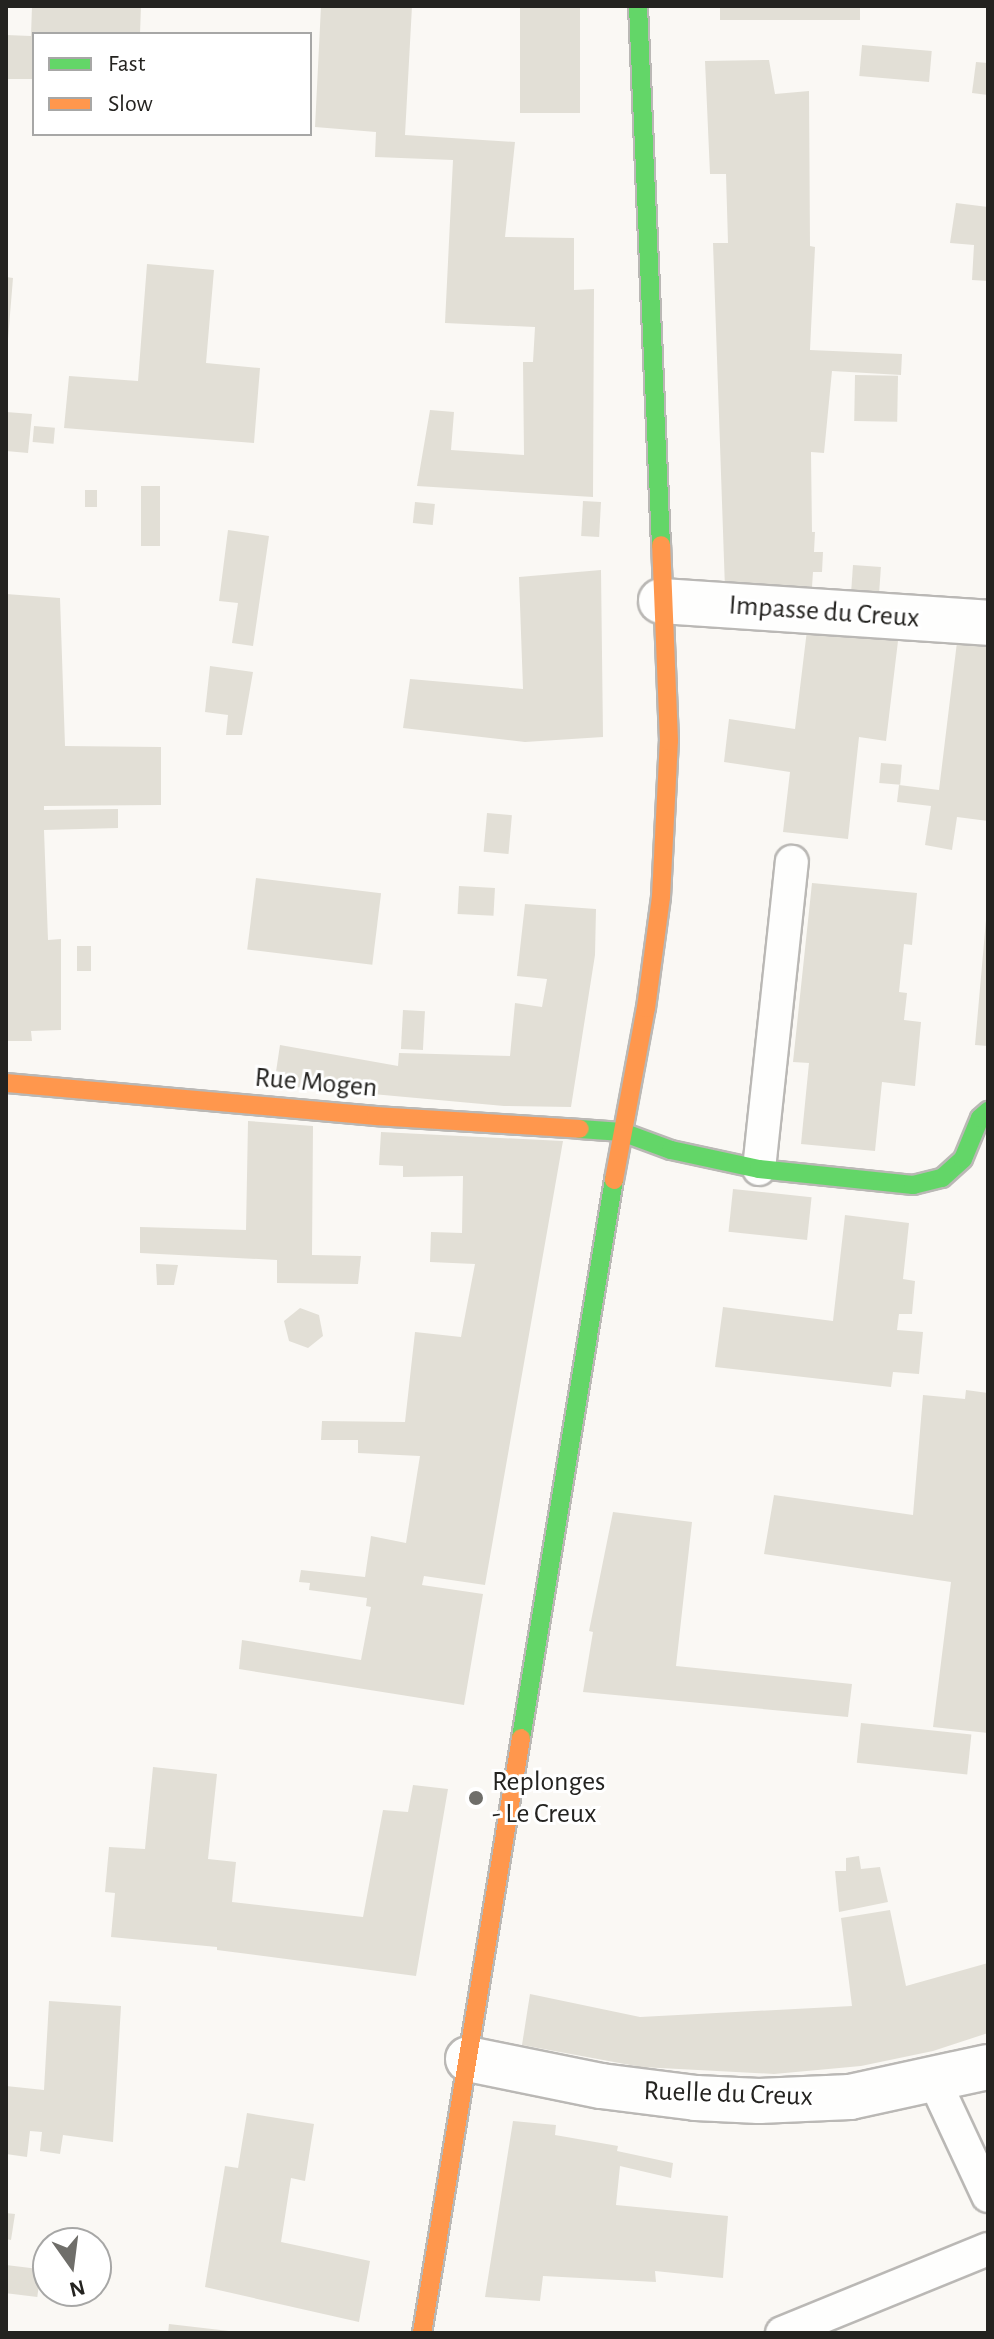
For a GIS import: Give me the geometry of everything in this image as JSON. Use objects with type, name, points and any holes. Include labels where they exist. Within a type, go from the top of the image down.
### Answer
[{"type":"main road","points":[[422,2333],[622,1132],[646,1008],[661,897],[669,741],[638,6]]},
{"type":"main road","name":"Rue Mogen","points":[[6,1083],[376,1116],[622,1132],[671,1150],[759,1169],[913,1185],[942,1178],[963,1159],[980,1118],[988,1111]]},
{"type":"street","name":"Impasse du Creux","points":[[661,601],[988,623]]},
{"type":"street","name":"Ruelle du Creux","points":[[468,2059],[601,2086],[759,2101],[850,2097],[988,2067]]},
{"type":"lane","points":[[759,1169],[792,862]]},
{"type":"lane","points":[[934,2080],[988,2196]]},
{"type":"lane","points":[[782,2333],[988,2249]]},
{"type":"building","points":[[32,6],[141,6],[140,32],[32,32],[32,79],[6,79],[6,35],[31,36]]},
{"type":"building","points":[[321,6],[412,6],[405,135],[515,142],[505,237],[574,238],[574,290],[594,289],[593,497],[417,486],[430,410],[454,412],[451,450],[524,455],[523,362],[533,362],[535,327],[445,323],[453,160],[375,157],[376,132],[315,127]]},
{"type":"building","points":[[520,6],[580,6],[580,113],[520,113]]},
{"type":"building","points":[[720,6],[860,6],[860,20],[720,20]]},
{"type":"building","points":[[862,45],[932,51],[929,82],[859,76]]},
{"type":"building","points":[[769,60],[775,94],[809,91],[810,246],[815,247],[810,350],[902,354],[901,375],[832,371],[824,453],[811,452],[812,532],[815,532],[814,552],[823,552],[822,572],[813,572],[812,587],[807,586],[805,596],[725,589],[713,243],[728,243],[726,174],[710,174],[705,61]]},
{"type":"building","points":[[976,62],[988,63],[988,95],[972,93]]},
{"type":"building","points":[[956,203],[988,207],[988,281],[972,280],[974,245],[950,243]]},
{"type":"building","points":[[147,264],[214,270],[206,363],[260,368],[254,443],[64,428],[69,376],[138,381]]},
{"type":"building","points":[[6,277],[13,278],[8,339],[6,339]]},
{"type":"building","points":[[855,375],[898,376],[897,422],[854,421]]},
{"type":"building","points":[[6,412],[32,414],[28,453],[6,451]]},
{"type":"building","points":[[34,426],[55,428],[54,444],[33,442]]},
{"type":"building","points":[[141,486],[160,486],[160,546],[141,546]]},
{"type":"building","points":[[85,490],[97,490],[97,507],[85,507]]},
{"type":"building","points":[[583,501],[601,502],[599,537],[581,536]]},
{"type":"building","points":[[415,502],[435,504],[433,525],[413,523]]},
{"type":"building","points":[[228,530],[269,536],[253,646],[232,643],[238,603],[219,601]]},
{"type":"building","points":[[853,565],[881,567],[878,603],[850,601]]},
{"type":"building","points":[[601,570],[603,737],[525,742],[403,728],[410,679],[523,689],[519,577]]},
{"type":"building","points":[[6,594],[60,598],[65,746],[161,747],[161,805],[44,806],[44,810],[118,809],[118,828],[44,830],[48,940],[61,939],[61,1030],[31,1031],[32,1041],[6,1041]]},
{"type":"building","points":[[807,630],[898,641],[886,741],[859,737],[848,839],[783,832],[790,772],[724,762],[729,719],[795,729]]},
{"type":"building","points":[[957,642],[988,645],[988,821],[957,817],[952,850],[925,845],[931,806],[897,802],[899,785],[939,790]]},
{"type":"building","points":[[210,666],[253,672],[242,735],[226,735],[228,715],[205,712]]},
{"type":"building","points":[[881,763],[902,765],[900,785],[879,783]]},
{"type":"building","points":[[487,813],[512,815],[509,854],[484,852]]},
{"type":"building","points":[[256,878],[381,893],[372,965],[247,949]]},
{"type":"building","points":[[812,883],[917,893],[912,945],[904,944],[899,992],[907,993],[904,1020],[921,1022],[915,1086],[882,1082],[875,1151],[801,1144],[809,1063],[793,1062]]},
{"type":"building","points":[[459,886],[495,888],[493,916],[458,914]]},
{"type":"building","points":[[525,904],[596,909],[595,955],[571,1107],[504,1106],[274,1085],[280,1045],[398,1066],[399,1053],[510,1056],[515,1003],[542,1007],[547,979],[517,976]]},
{"type":"building","points":[[988,920],[988,1046],[975,1045]]},
{"type":"building","points":[[77,946],[91,946],[91,971],[77,971]]},
{"type":"building","points":[[403,1010],[425,1011],[423,1050],[401,1049]]},
{"type":"building","points":[[248,1121],[313,1126],[312,1255],[361,1256],[358,1284],[277,1283],[277,1260],[140,1253],[140,1227],[246,1230]]},
{"type":"building","points":[[381,1132],[563,1141],[485,1585],[424,1576],[422,1585],[483,1594],[464,1705],[239,1669],[242,1640],[361,1660],[371,1607],[366,1606],[367,1598],[309,1590],[310,1583],[299,1582],[301,1570],[365,1577],[371,1536],[406,1543],[420,1456],[358,1453],[358,1440],[321,1440],[322,1421],[405,1422],[415,1332],[461,1337],[475,1264],[430,1262],[431,1232],[462,1233],[463,1176],[403,1177],[403,1166],[379,1165]]},
{"type":"building","points":[[733,1189],[812,1197],[807,1240],[729,1232]]},
{"type":"building","points":[[845,1215],[909,1223],[903,1279],[915,1281],[912,1314],[899,1314],[897,1330],[923,1332],[919,1374],[893,1372],[891,1387],[715,1367],[723,1307],[833,1321]]},
{"type":"building","points":[[156,1264],[178,1265],[174,1285],[157,1285]]},
{"type":"building","points":[[300,1308],[319,1315],[323,1336],[308,1348],[289,1341],[284,1321]]},
{"type":"building","points":[[966,1390],[988,1393],[988,1733],[933,1727],[951,1582],[764,1554],[774,1495],[913,1515],[923,1395],[965,1399]]},
{"type":"building","points":[[613,1512],[692,1522],[676,1666],[852,1684],[848,1717],[583,1692],[593,1632],[589,1631]]},
{"type":"building","points":[[861,1723],[971,1735],[967,1774],[857,1763]]},
{"type":"building","points":[[153,1767],[217,1774],[208,1859],[236,1862],[232,1902],[363,1917],[383,1810],[408,1812],[413,1785],[448,1789],[416,1976],[217,1950],[217,1947],[111,1937],[115,1893],[105,1892],[109,1847],[145,1849]]},
{"type":"building","points":[[859,1856],[861,1869],[880,1867],[888,1902],[839,1912],[835,1871],[846,1871],[846,1858]]},
{"type":"building","points":[[890,1910],[906,1986],[988,1963],[988,2033],[933,2051],[861,2066],[774,2074],[641,2067],[522,2045],[530,1994],[640,2017],[852,2006],[841,1918]]},
{"type":"building","points":[[49,2001],[121,2006],[113,2142],[63,2135],[60,2154],[40,2151],[42,2132],[30,2131],[27,2157],[6,2154],[6,2086],[44,2090]]},
{"type":"building","points":[[247,2113],[314,2124],[305,2181],[291,2178],[281,2242],[370,2261],[359,2322],[205,2287],[225,2166],[238,2168]]},
{"type":"building","points":[[513,2121],[556,2125],[555,2135],[618,2146],[617,2151],[673,2163],[671,2178],[620,2166],[616,2205],[728,2216],[723,2278],[655,2271],[656,2282],[543,2276],[540,2301],[485,2297]]},
{"type":"building","points":[[6,2213],[15,2214],[11,2240],[6,2239]]},
{"type":"building","points":[[6,2265],[32,2268],[32,2296],[6,2293]]},
{"type":"building","points":[[169,2324],[229,2331],[229,2333],[168,2333]]},
{"type":"traffic: fast","points":[[638,6],[661,545]]},
{"type":"traffic: fast","points":[[580,1129],[622,1132],[671,1150],[759,1169],[913,1185],[942,1178],[963,1159],[980,1118],[988,1111]]},
{"type":"traffic: fast","points":[[521,1738],[614,1180]]},
{"type":"traffic: slow","points":[[614,1180],[646,1008],[661,897],[669,741],[661,545]]},
{"type":"traffic: slow","points":[[6,1083],[376,1116],[580,1129]]},
{"type":"traffic: slow","points":[[422,2333],[521,1738]]},
{"type":"place","name":"Replonges - Le Creux","points":[[476,1798]]}]
